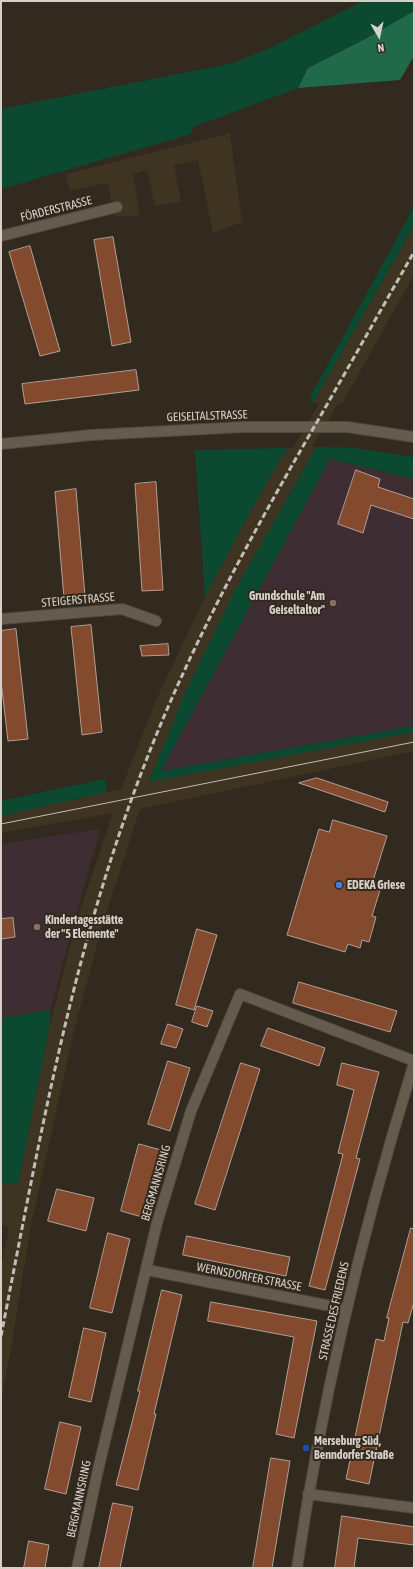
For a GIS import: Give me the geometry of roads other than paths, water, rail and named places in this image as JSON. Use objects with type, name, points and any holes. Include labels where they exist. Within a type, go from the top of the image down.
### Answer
[{"type":"street","name":"FÖRDERSTRASSE","points":[[1,236],[117,207]]},
{"type":"street","name":"GEISELTALSTRASSE","points":[[1,444],[92,435],[243,428],[347,427],[414,437]]},
{"type":"street","name":"STEIGERSTRASSE","points":[[1,619],[122,609],[156,621]]},
{"type":"street","name":"BERGMANNSRING","points":[[77,1568],[100,1462],[157,1223],[191,1111],[240,994],[414,1062]]},
{"type":"street","name":"STRASSE DES FRIEDENS","points":[[297,1568],[308,1494],[346,1309],[395,1123],[414,1062]]},
{"type":"street","name":"WERNSDORFER STRASSE","points":[[147,1270],[346,1309]]},
{"type":"street","points":[[308,1494],[414,1508]]},
{"type":"tram line","points":[[1,824],[414,742]]},
{"type":"railway","points":[[1,1336],[44,1120],[77,977],[119,836],[144,766],[182,675],[225,587],[272,501],[414,252]]},
{"type":"place","name":"Grundschule \"Am Geiseltaltor\"","points":[[333,603]]},
{"type":"place","name":"EDEKA Griese","points":[[339,885]]},
{"type":"place","name":"Kindertagesstätte der \"5 Elemente\"","points":[[37,927]]},
{"type":"place","name":"Merseburg Süd, Benndorfer Straße","points":[[306,1448]]}]
